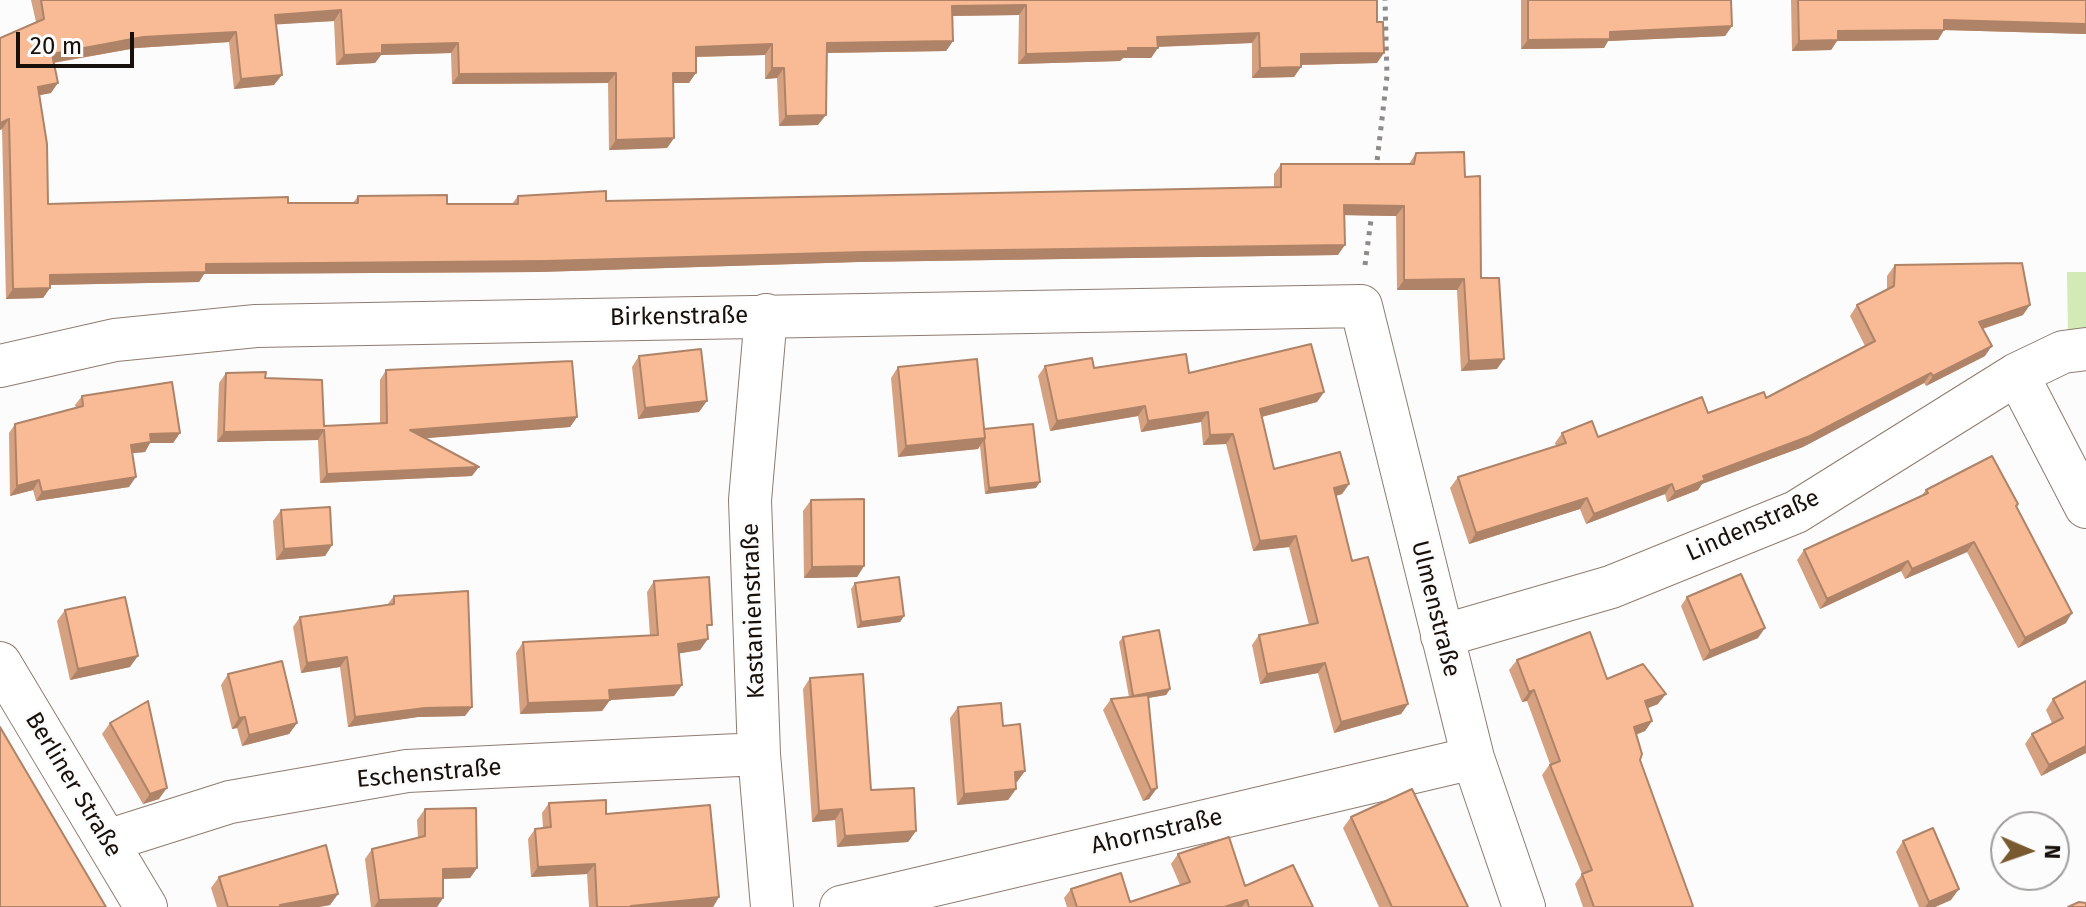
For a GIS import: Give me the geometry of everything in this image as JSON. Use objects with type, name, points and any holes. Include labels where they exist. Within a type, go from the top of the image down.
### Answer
[{"type":"street","name":"Birkenstraße","points":[[0,366],[115,340],[256,326],[1361,306]]},
{"type":"street","name":"Ulmenstraße","points":[[1361,306],[1473,758],[1524,907]]},
{"type":"street","name":"Kastanienstraße","points":[[766,315],[750,500],[759,754],[772,907]]},
{"type":"street","name":"Lindenstraße","points":[[1442,636],[1611,587],[1796,512],[2017,374],[2063,352],[2086,349]]},
{"type":"street","points":[[2017,374],[2086,507]]},
{"type":"street","name":"Berliner Straße","points":[[0,663],[146,907]]},
{"type":"street","name":"Eschenstraße","points":[[107,841],[230,802],[407,771],[759,754]]},
{"type":"street","name":"Ahornstraße","points":[[841,907],[1473,758]]},
{"type":"path","points":[[1375,183],[1387,76],[1385,0]]},
{"type":"path","points":[[1361,306],[1373,199]]},
{"type":"green space","points":[[2067,272],[2086,272],[2086,329],[2068,332]]},
{"type":"building","points":[[41,0],[1377,0],[1377,22],[1383,22],[1384,53],[1301,54],[1301,67],[1260,68],[1259,33],[1157,37],[1158,48],[1128,48],[1128,51],[1026,54],[1026,5],[952,6],[953,41],[827,43],[826,115],[786,116],[784,68],[772,68],[772,44],[696,47],[696,73],[673,73],[674,138],[616,140],[616,73],[459,74],[458,43],[382,45],[382,53],[344,55],[341,10],[275,15],[282,75],[241,79],[236,32],[143,37],[52,54],[58,83],[38,87],[47,144],[48,204],[288,197],[288,203],[358,203],[358,196],[447,195],[447,204],[518,204],[518,196],[606,191],[606,201],[1281,187],[1281,164],[1414,164],[1416,153],[1464,152],[1465,177],[1480,176],[1481,278],[1499,278],[1504,359],[1469,361],[1464,279],[1404,280],[1404,206],[1344,205],[1345,245],[865,252],[546,261],[206,264],[206,272],[50,275],[50,288],[13,289],[9,119],[0,123],[0,38],[44,19]]},
{"type":"building","points":[[1528,0],[1731,0],[1732,26],[1610,32],[1610,39],[1528,40]]},
{"type":"building","points":[[1798,0],[2086,0],[2086,24],[1944,20],[1944,30],[1838,31],[1838,40],[1799,41]]},
{"type":"building","points":[[2022,263],[2030,305],[1979,322],[1992,346],[1933,376],[1931,373],[1810,436],[1703,476],[1705,480],[1675,492],[1672,484],[1594,514],[1587,498],[1476,533],[1458,477],[1566,443],[1562,433],[1592,421],[1598,437],[1702,397],[1708,413],[1764,392],[1766,398],[1875,341],[1857,305],[1894,286],[1895,265]]},
{"type":"building","points":[[1311,344],[1324,392],[1260,409],[1274,469],[1340,452],[1349,484],[1334,488],[1352,561],[1368,557],[1408,704],[1341,722],[1325,663],[1267,674],[1259,635],[1318,623],[1296,536],[1260,541],[1233,434],[1210,435],[1208,412],[1148,421],[1145,406],[1057,421],[1045,366],[1092,358],[1094,368],[1186,354],[1189,373]]},
{"type":"building","points":[[701,349],[707,401],[645,408],[639,356]]},
{"type":"building","points":[[977,359],[985,438],[906,446],[898,367]]},
{"type":"building","points":[[572,361],[577,417],[410,430],[479,467],[327,474],[324,430],[224,432],[226,373],[266,372],[265,378],[322,380],[324,426],[387,423],[386,370]]},
{"type":"building","points":[[172,382],[180,433],[150,434],[151,442],[131,445],[136,477],[42,492],[39,480],[17,486],[15,424],[83,406],[82,396]]},
{"type":"building","points":[[1033,424],[1040,482],[989,488],[984,429]]},
{"type":"building","points":[[1992,456],[2072,613],[2025,638],[1974,542],[1912,569],[1908,561],[1827,599],[1804,550],[1928,493],[1926,490]]},
{"type":"building","points":[[864,499],[864,566],[812,567],[811,500]]},
{"type":"building","points":[[330,507],[332,545],[284,549],[281,510]]},
{"type":"building","points":[[1741,574],[1765,628],[1710,651],[1687,597]]},
{"type":"building","points":[[709,577],[712,625],[707,625],[708,639],[678,644],[682,685],[609,690],[610,700],[528,703],[523,642],[658,635],[654,581]]},
{"type":"building","points":[[899,577],[904,616],[861,622],[855,583]]},
{"type":"building","points":[[468,591],[472,707],[425,708],[355,717],[347,657],[307,663],[300,617],[394,604],[394,596]]},
{"type":"building","points":[[125,597],[138,656],[78,669],[65,610]]},
{"type":"building","points":[[1159,630],[1170,689],[1133,696],[1123,637]]},
{"type":"building","points":[[1590,632],[1607,679],[1643,664],[1666,694],[1645,701],[1652,721],[1634,727],[1642,754],[1640,760],[1693,906],[1594,907],[1582,874],[1592,870],[1550,765],[1560,761],[1534,690],[1529,692],[1517,660]]},
{"type":"building","points":[[282,661],[297,723],[249,735],[245,717],[239,718],[228,674]]},
{"type":"building","points":[[863,674],[871,790],[914,788],[916,831],[845,836],[842,809],[819,811],[810,678]]},
{"type":"building","points":[[2086,681],[2086,746],[2049,765],[2032,734],[2063,718],[2053,699]]},
{"type":"building","points":[[1148,695],[1157,788],[1151,790],[1111,699]]},
{"type":"building","points":[[148,701],[167,788],[150,794],[110,723]]},
{"type":"building","points":[[1001,703],[1003,726],[1020,724],[1025,771],[1015,772],[1016,789],[964,794],[958,707]]},
{"type":"building","points":[[0,727],[106,907],[0,907]]},
{"type":"building","points":[[1412,789],[1468,907],[1392,907],[1351,817]]},
{"type":"building","points":[[606,800],[606,814],[710,805],[719,897],[631,907],[597,907],[595,864],[538,867],[535,829],[551,827],[549,803]]},
{"type":"building","points":[[476,808],[477,868],[443,869],[443,898],[379,900],[372,849],[425,836],[425,809]]},
{"type":"building","points":[[1933,828],[1959,889],[1929,902],[1903,841]]},
{"type":"building","points":[[1229,837],[1245,886],[1293,865],[1313,907],[1249,907],[1247,900],[1224,907],[1077,907],[1071,889],[1121,873],[1130,902],[1190,882],[1178,854]]},
{"type":"building","points":[[326,845],[338,894],[280,907],[228,907],[219,877]]},
{"type":"building","points":[[2079,902],[2086,903],[2086,907],[2068,907]]}]
